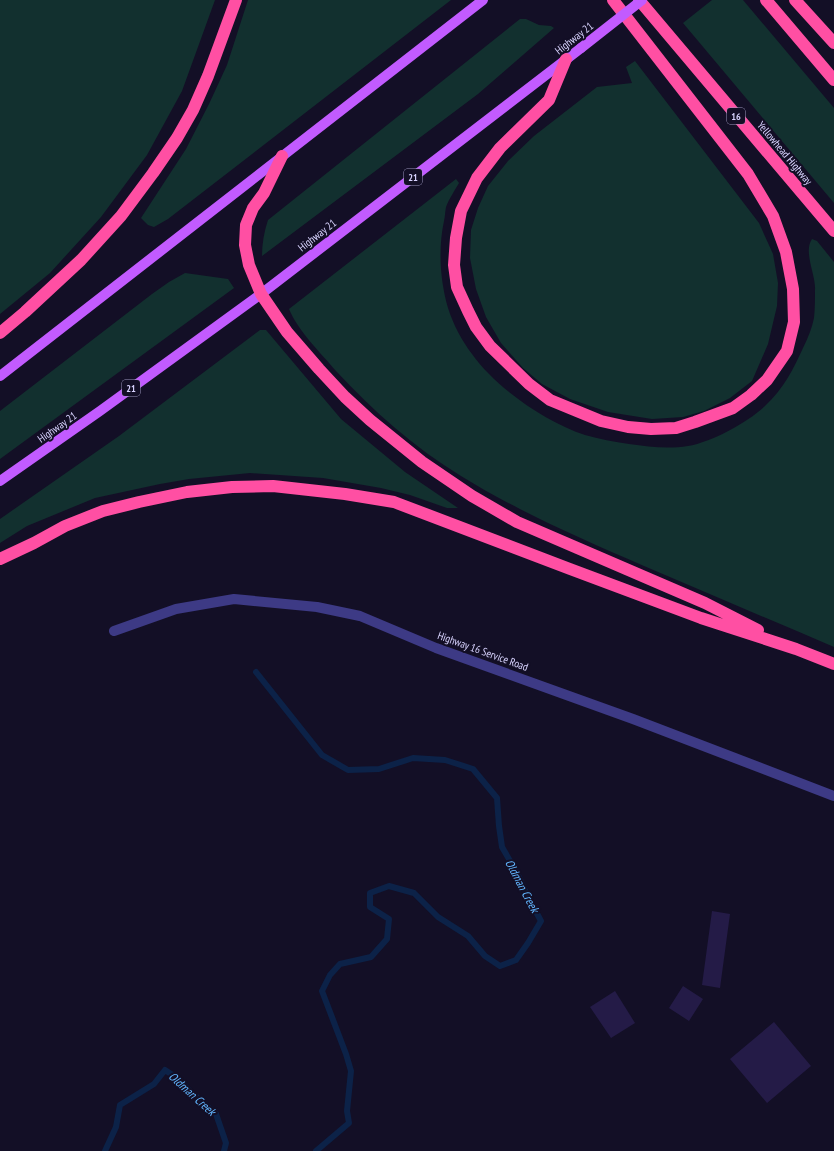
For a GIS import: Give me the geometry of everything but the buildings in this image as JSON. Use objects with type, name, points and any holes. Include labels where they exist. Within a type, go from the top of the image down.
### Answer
[{"type":"highway","points":[[0,333],[81,260],[121,216],[153,173],[177,138],[193,110],[208,76],[236,0]]},
{"type":"highway","points":[[566,60],[550,100],[500,148],[477,178],[461,211],[456,238],[454,265],[457,287],[468,311],[476,326],[490,346],[529,384],[550,400],[601,421],[628,427],[651,429],[676,428],[733,408],[751,395],[767,380],[787,352],[794,322],[793,289],[786,252],[773,216],[748,174],[613,0]]},
{"type":"highway","name":"Yellowhead Highway","points":[[639,0],[834,231]]},
{"type":"highway","points":[[766,0],[834,80]]},
{"type":"highway","points":[[795,0],[834,43]]},
{"type":"highway","points":[[282,156],[264,193],[253,208],[246,225],[245,245],[249,265],[261,294],[287,332],[345,397],[370,420],[422,462],[472,496],[517,522],[705,603],[796,649]]},
{"type":"highway","points":[[0,558],[34,543],[65,526],[103,511],[187,492],[232,487],[273,486],[345,494],[394,502],[702,618],[796,649],[834,664]]},
{"type":"main road","points":[[0,376],[482,0]]},
{"type":"main road","name":"Highway 21","points":[[0,481],[100,411],[261,294],[642,0]]},
{"type":"street","name":"Highway 16 Service Road","points":[[114,631],[176,609],[234,600],[317,607],[360,616],[436,648],[633,719],[834,796]]},
{"type":"green space","points":[[0,0],[215,0],[182,91],[147,155],[101,217],[50,273],[0,314]]},
{"type":"green space","points":[[248,0],[451,0],[168,219],[154,227],[148,225],[141,218],[186,149],[209,104],[227,65]]},
{"type":"green space","points":[[712,0],[743,0],[834,108],[834,203],[683,23]]},
{"type":"green space","points":[[520,19],[526,19],[539,25],[551,26],[554,28],[478,94],[262,256],[265,229],[268,220]]},
{"type":"green space","points":[[635,61],[759,223],[773,254],[778,283],[777,306],[768,344],[752,381],[730,398],[704,411],[683,417],[652,419],[608,412],[570,399],[542,384],[523,368],[501,343],[486,317],[476,289],[470,258],[471,230],[478,208],[488,186],[508,161],[534,136],[597,87],[632,83],[626,67]]},
{"type":"green space","points":[[456,179],[459,183],[446,207],[441,242],[441,264],[445,297],[452,320],[461,338],[482,367],[494,379],[538,413],[570,429],[601,439],[651,447],[688,446],[698,444],[718,436],[739,425],[758,412],[778,392],[796,364],[810,333],[815,311],[815,284],[809,257],[812,239],[817,241],[834,262],[834,647],[574,535],[483,489],[444,465],[395,428],[350,386],[310,341],[298,325],[289,309]]},
{"type":"green space","points":[[185,273],[228,279],[234,288],[0,459],[0,411],[152,294]]},
{"type":"green space","points":[[260,330],[266,330],[341,419],[405,472],[458,508],[447,508],[410,495],[381,488],[323,478],[250,473],[189,479],[95,498],[27,526],[0,543],[0,519],[119,436]]},
{"type":"waterway","name":"Oldman Creek","points":[[256,672],[322,755],[348,770],[379,769],[413,758],[445,760],[473,769],[497,798],[502,847],[541,921],[516,960],[500,966],[485,956],[468,936],[438,917],[414,893],[389,886],[370,893],[370,907],[389,919],[387,939],[371,957],[340,964],[330,975],[322,991],[351,1071],[347,1111],[349,1123],[316,1151]]},
{"type":"waterway","name":"Oldman Creek","points":[[105,1151],[116,1127],[120,1105],[154,1084],[165,1070],[177,1078],[216,1114],[226,1143],[224,1151]]}]
